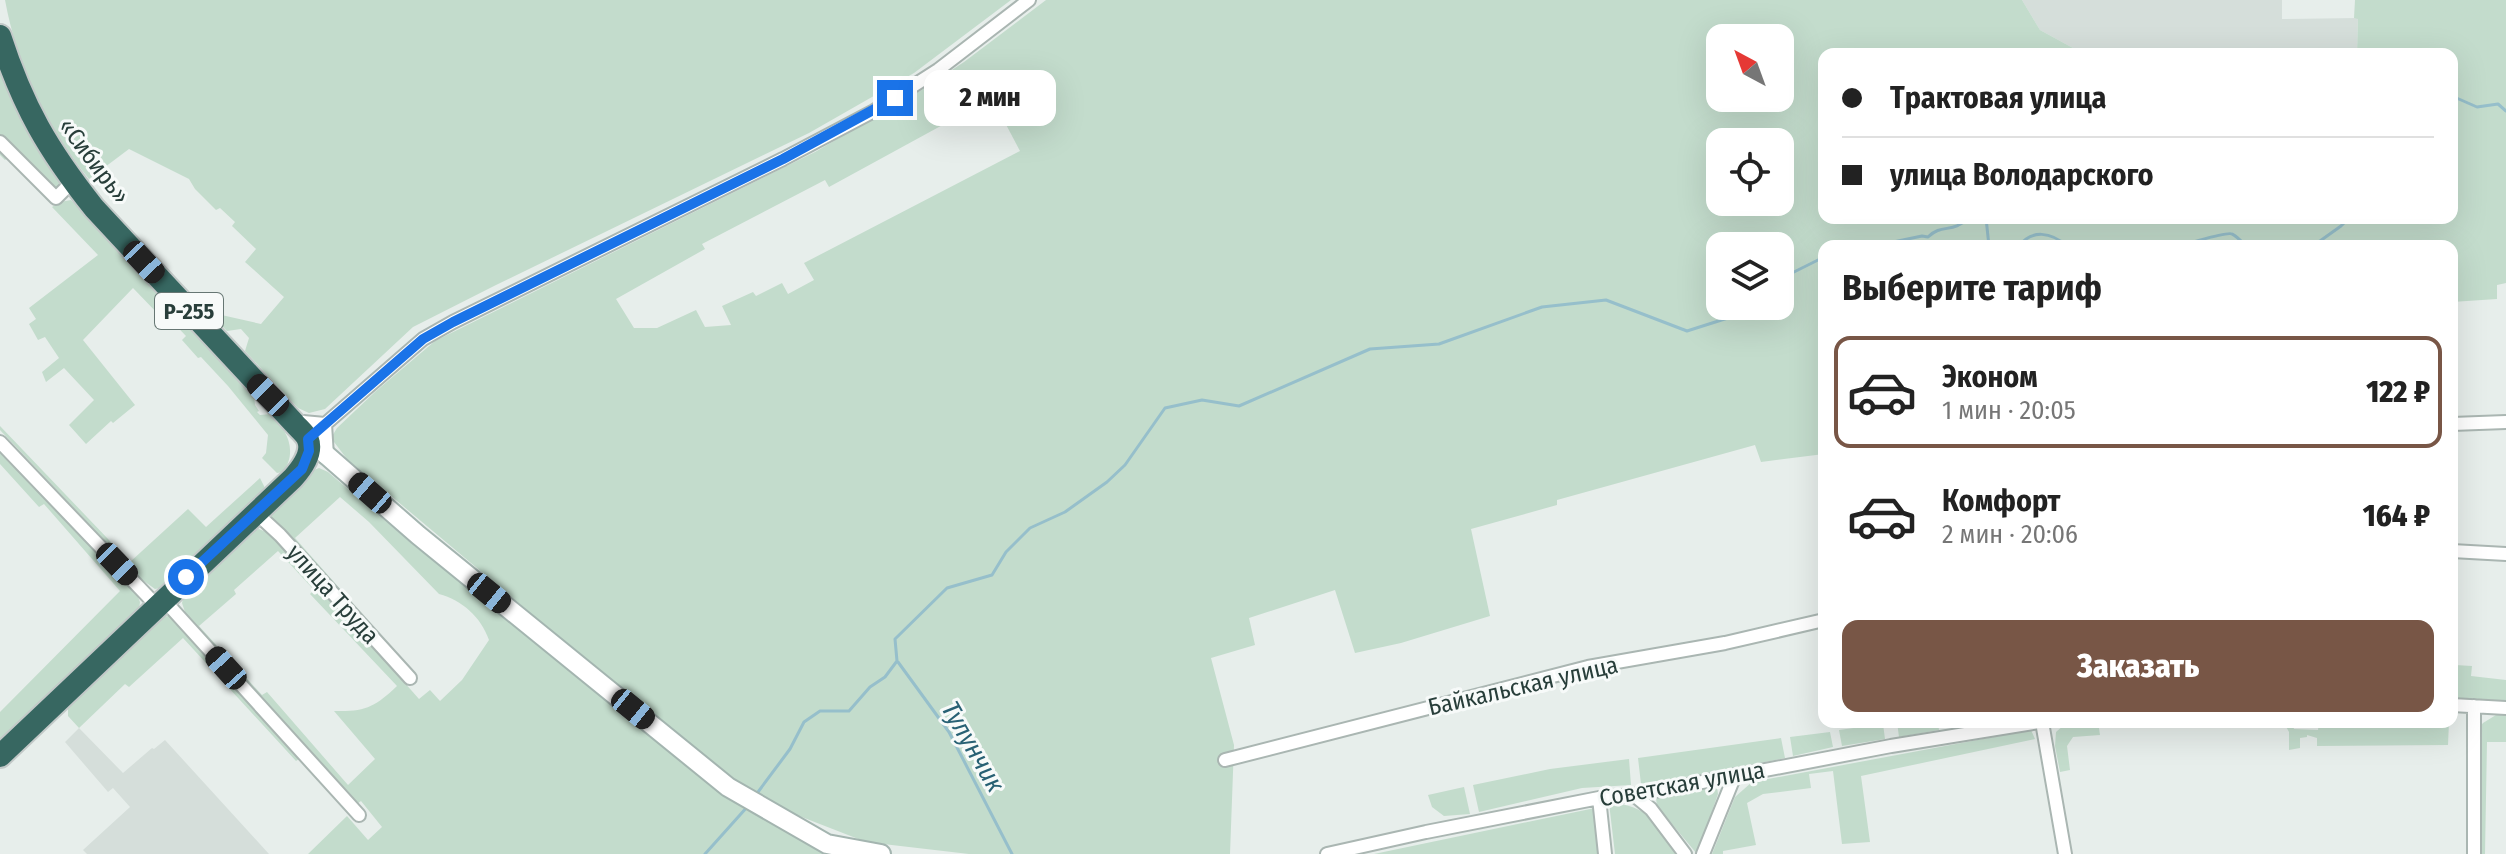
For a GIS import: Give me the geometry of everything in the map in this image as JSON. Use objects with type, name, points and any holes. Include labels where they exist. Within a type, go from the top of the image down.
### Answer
[{"type":"highway","name":"«Сибирь»","points":[[0,36],[36,126],[73,181],[113,229],[292,421],[313,452]]},
{"type":"highway","points":[[0,756],[293,478],[313,452]]},
{"type":"street","points":[[313,452],[325,424],[423,339],[874,111],[938,70],[1029,0]]},
{"type":"street","points":[[0,142],[56,198],[73,181]]},
{"type":"street","points":[[292,421],[325,424]]},
{"type":"street","points":[[2458,424],[2506,422]]},
{"type":"street","points":[[313,452],[325,424]]},
{"type":"street","points":[[0,442],[160,603],[359,815]]},
{"type":"street","points":[[313,452],[728,787],[827,844],[881,854]]},
{"type":"street","name":"улица Труда","points":[[255,512],[280,535],[410,678]]},
{"type":"street","points":[[2458,551],[2506,554]]},
{"type":"street","name":"Байкальская улица","points":[[1225,760],[1588,667],[1725,643],[1818,621]]},
{"type":"street","points":[[2458,705],[2506,708]]},
{"type":"street","points":[[2474,706],[2474,854]]},
{"type":"street","name":"Советская улица","points":[[1327,854],[1599,798],[1634,795],[2004,728]]},
{"type":"street","points":[[2042,728],[2065,854]]},
{"type":"street","points":[[1703,854],[1735,775]]},
{"type":"street","points":[[1634,795],[1651,809],[1685,854]]},
{"type":"street","points":[[1599,798],[1605,854]]},
{"type":"shaded area","points":[[2022,0],[2282,0],[2282,19],[2358,18],[2357,48],[2073,48],[2040,30]]},
{"type":"shaded area","points":[[79,728],[123,773],[165,740],[269,854],[87,854],[83,850],[130,807],[113,788],[108,792],[65,742]]},
{"type":"green space","points":[[5,0],[1011,0],[914,73],[809,133],[413,327],[325,409],[309,413],[298,408],[245,351],[249,338],[241,329],[227,331],[214,318],[217,314],[261,324],[284,297],[245,262],[256,249],[232,226],[235,222],[220,208],[216,210],[189,179],[129,149],[89,179],[60,138],[36,95],[17,48]]},
{"type":"green space","points":[[1046,0],[2022,0],[2040,30],[2073,48],[1818,48],[1818,224],[2458,224],[2458,48],[2357,48],[2355,0],[2506,0],[2506,283],[2497,285],[2497,299],[2458,302],[2458,240],[1818,240],[1818,455],[1761,462],[1755,445],[1557,500],[1557,505],[1471,529],[1490,616],[1401,643],[1355,653],[1335,590],[1249,618],[1255,645],[1211,658],[1234,745],[1230,854],[969,854],[866,842],[789,812],[732,782],[347,459],[331,438],[337,428],[376,391],[435,341],[815,152],[920,91]],"holes":[[[992,98],[1020,151],[804,263],[814,280],[788,294],[782,283],[756,296],[753,292],[722,306],[731,325],[705,327],[696,310],[657,328],[634,328],[616,299],[705,249],[702,244],[825,180],[829,187]]]},
{"type":"green space","points":[[0,72],[34,143],[60,182],[56,191],[8,157],[5,160],[0,155]]},
{"type":"green space","points":[[71,200],[254,396],[257,412],[260,415],[271,414],[277,420],[286,434],[290,449],[283,472],[277,473],[262,458],[266,453],[268,435],[228,386],[182,340],[186,336],[164,313],[160,316],[133,288],[83,340],[135,405],[113,423],[111,421],[86,444],[69,425],[94,400],[64,368],[46,382],[42,372],[59,358],[45,337],[38,340],[29,324],[36,319],[29,308],[98,255],[52,207]]},
{"type":"green space","points":[[0,426],[130,562],[188,509],[206,527],[260,478],[265,488],[160,588],[155,589],[141,579],[0,430]]},
{"type":"green space","points":[[0,446],[136,592],[140,602],[139,609],[0,740],[0,712],[120,591],[44,504],[39,507],[0,464]]},
{"type":"green space","points":[[319,468],[328,472],[417,548],[610,698],[726,797],[796,836],[849,854],[308,854],[347,816],[368,840],[382,827],[361,801],[357,804],[186,615],[182,603],[184,596],[250,532],[259,529],[275,536],[419,699],[430,690],[440,701],[462,680],[489,640],[470,611],[455,600],[439,594],[369,522],[340,497],[295,538],[371,627],[273,521],[271,514],[275,504]],"holes":[[[278,551],[314,590],[310,594],[397,686],[369,707],[334,711],[375,759],[348,785],[267,692],[262,695],[199,626]]]},
{"type":"green space","points":[[169,616],[302,757],[296,761],[183,638],[129,687],[125,684],[79,728],[68,716],[68,705],[159,617]]},
{"type":"green space","points":[[2458,665],[2472,666],[2471,676],[2506,680],[2506,702],[2458,699]]},
{"type":"green space","points":[[2496,715],[2506,715],[2506,742],[2487,742],[2485,854],[2480,854],[2479,728]]},
{"type":"green space","points":[[1884,728],[1885,739],[1842,746],[1839,730]]},
{"type":"green space","points":[[1898,728],[1939,728],[1939,730],[1899,737]]},
{"type":"green space","points":[[2061,728],[2099,728],[2100,735],[2073,737],[2067,746],[2070,770],[2060,772],[2056,732]]},
{"type":"green space","points":[[2287,728],[2449,728],[2448,745],[2317,746],[2317,738],[2307,735],[2300,738],[2300,748],[2289,750]]},
{"type":"green space","points":[[2031,730],[2035,739],[1861,776],[1870,842],[1842,844],[1833,771],[1809,774],[1811,788],[1763,794],[1747,803],[1756,845],[1712,854],[1735,797],[1752,782]]},
{"type":"green space","points":[[1830,732],[1833,747],[1793,756],[1790,737]]},
{"type":"green space","points":[[1781,738],[1785,758],[1641,784],[1638,758]]},
{"type":"green space","points":[[1629,759],[1631,785],[1582,788],[1479,812],[1473,785],[1550,769]]},
{"type":"green space","points":[[1713,785],[1717,787],[1718,794],[1697,854],[1657,806],[1656,798]]},
{"type":"green space","points":[[1464,787],[1470,814],[1444,816],[1432,807],[1428,795]]},
{"type":"green space","points":[[1609,803],[1634,807],[1643,812],[1659,826],[1681,854],[1615,854]]},
{"type":"green space","points":[[1595,808],[1599,854],[1374,854]]},
{"type":"waterway","points":[[2458,99],[2477,107],[2498,104],[2506,111]]},
{"type":"waterway","points":[[1903,240],[1928,237],[1938,230],[1961,224]]},
{"type":"waterway","points":[[1987,224],[1988,240]]},
{"type":"waterway","points":[[2321,240],[2343,224]]},
{"type":"waterway","points":[[2026,240],[2042,234],[2058,240]]},
{"type":"waterway","points":[[2199,240],[2228,234],[2240,240]]},
{"type":"waterway","points":[[1794,272],[1818,260]]},
{"type":"waterway","points":[[755,796],[790,749],[804,722],[820,711],[849,711],[870,687],[885,677],[897,661],[895,639],[947,588],[992,575],[1006,552],[1030,528],[1065,512],[1107,482],[1125,465],[1165,408],[1202,400],[1239,406],[1370,349],[1439,344],[1542,307],[1606,300],[1687,331],[1722,320]]},
{"type":"waterway","name":"Тулунчик","points":[[898,662],[949,732],[1012,854]]},
{"type":"waterway","points":[[705,854],[748,806]]},
{"type":"route","points":[[186,577],[302,469],[309,451],[308,439],[423,339],[783,159],[895,98]]}]
